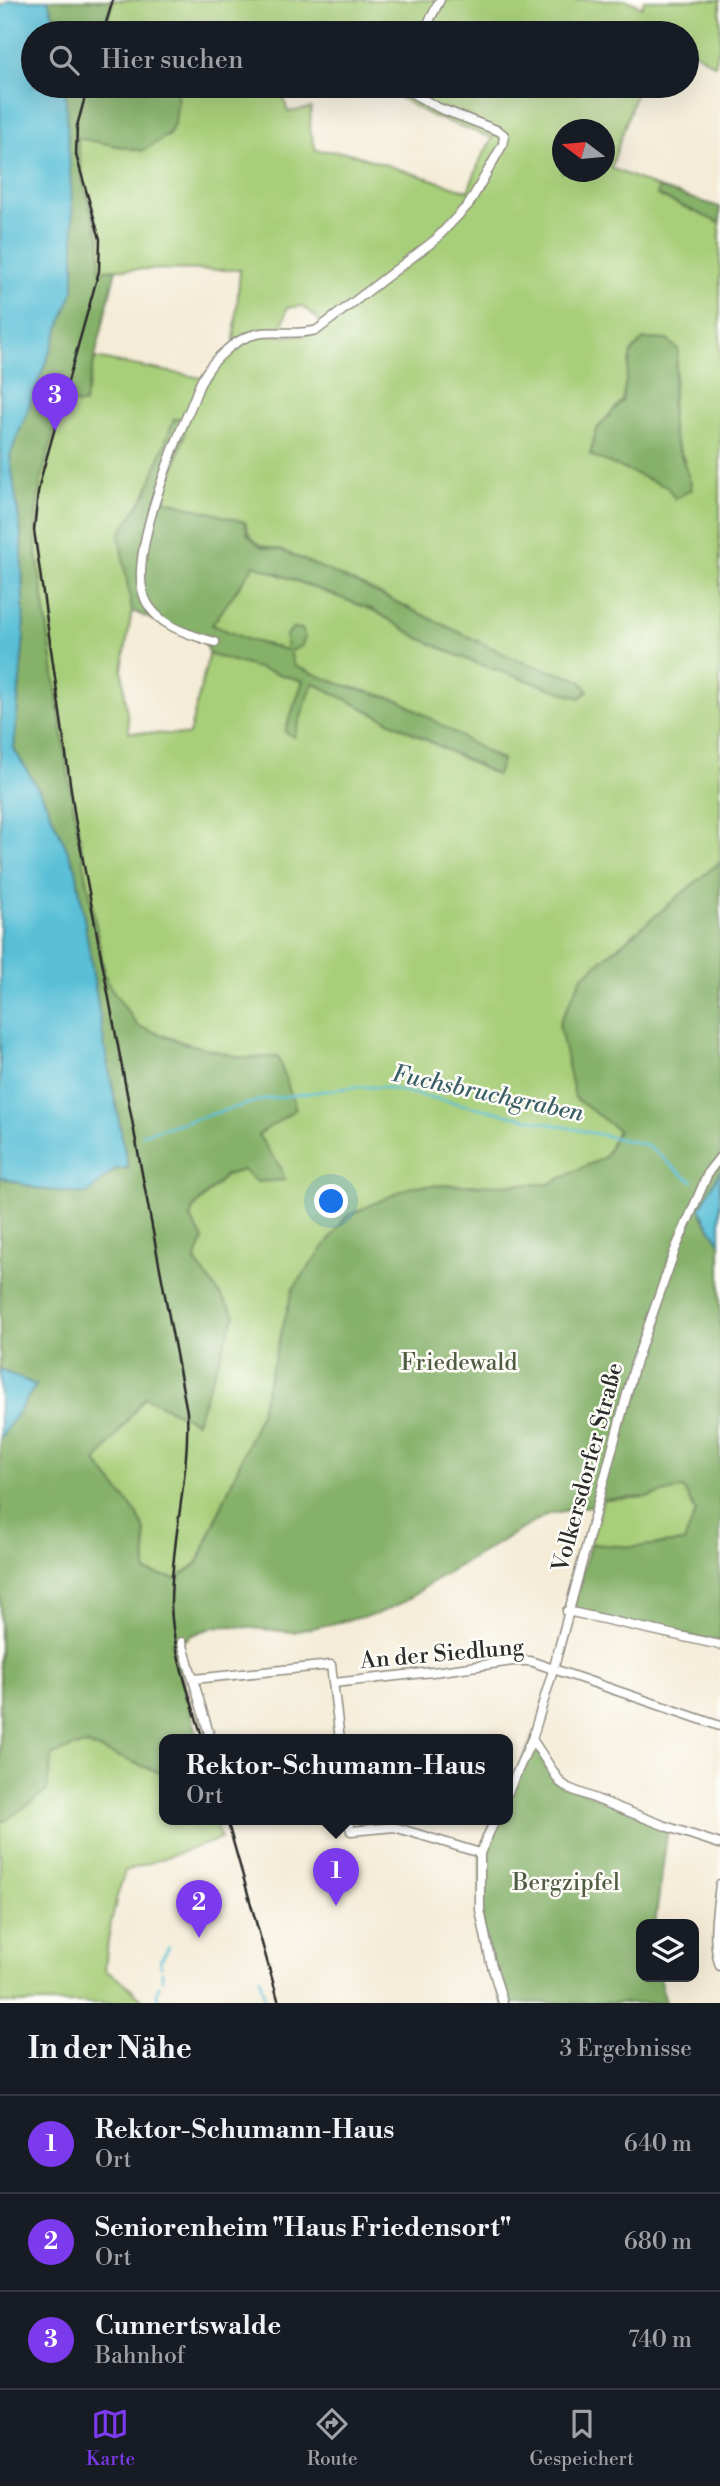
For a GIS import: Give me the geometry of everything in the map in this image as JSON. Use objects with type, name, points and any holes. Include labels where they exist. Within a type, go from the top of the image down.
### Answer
[{"type":"street","points":[[429,21],[440,0]]},
{"type":"street","points":[[215,642],[164,623],[149,606],[142,589],[142,566],[153,514],[169,465],[202,378],[218,358],[233,345],[254,333],[304,333],[317,330],[435,240],[469,204],[503,144],[504,135],[420,98]]},
{"type":"street","name":"Volkersdorfer Straße","points":[[513,1782],[532,1738],[554,1667],[635,1364],[675,1250],[709,1171],[720,1157]]},
{"type":"street","points":[[568,1611],[720,1645]]},
{"type":"street","points":[[182,1642],[209,1734]]},
{"type":"street","name":"An der Siedlung","points":[[334,1683],[530,1661],[720,1726]]},
{"type":"street","name":"An der Siedlung","points":[[194,1679],[331,1665],[339,1734]]},
{"type":"street","points":[[532,1738],[560,1782],[568,1788],[720,1844]]},
{"type":"street","points":[[349,1825],[351,1831],[394,1828],[480,1853]]},
{"type":"street","points":[[493,1825],[480,1853],[481,1919],[503,2003]]},
{"type":"street","points":[[720,1884],[715,1933],[716,1954],[720,1966]]},
{"type":"green space","points":[[48,0],[113,0],[107,21],[55,21]]},
{"type":"green space","points":[[113,0],[627,0],[642,7],[644,0],[720,0],[720,43],[715,65],[699,55],[699,21],[107,21]]},
{"type":"green space","name":"Friedewald","points":[[65,98],[177,98],[172,128],[162,139],[142,151],[77,138],[83,183],[100,239],[100,271],[116,269],[84,404],[63,402],[39,492],[35,529],[70,787],[106,981],[138,1026],[181,1042],[242,1058],[278,1057],[296,1109],[258,1135],[281,1168],[285,1180],[257,1182],[243,1170],[226,1175],[193,1208],[190,1218],[203,1239],[195,1261],[235,1315],[196,1422],[145,1397],[96,1462],[138,1515],[145,1532],[146,1572],[176,1579],[198,1563],[259,1417],[293,1289],[347,1216],[412,1186],[549,1184],[605,1157],[618,1130],[575,1098],[559,1024],[582,977],[720,862],[720,1171],[701,1209],[703,1218],[720,1242],[720,1642],[571,1611],[590,1544],[633,1547],[684,1542],[696,1512],[683,1488],[647,1497],[599,1500],[597,1507],[589,1506],[548,1514],[435,1580],[404,1602],[377,1614],[293,1632],[214,1627],[192,1635],[181,1643],[172,1643],[197,1734],[159,1734],[159,1772],[88,1745],[52,1755],[47,1791],[5,1821],[0,1820],[0,1439],[36,1385],[0,1370],[0,1177],[38,1189],[86,1194],[115,1169],[128,1167],[105,1049],[76,869],[43,797],[14,749],[24,634],[21,534],[10,456],[67,136]]},
{"type":"green space","points":[[177,98],[284,98],[288,112],[311,108],[310,130],[316,150],[349,153],[468,191],[481,158],[493,138],[432,116],[400,98],[634,98],[615,156],[615,119],[552,119],[552,182],[615,182],[615,170],[659,188],[658,195],[720,223],[720,862],[582,977],[575,1098],[618,1130],[605,1157],[549,1184],[412,1186],[293,1289],[259,1417],[198,1562],[176,1579],[146,1572],[145,1532],[138,1515],[96,1462],[145,1397],[195,1421],[234,1315],[195,1260],[203,1239],[190,1218],[193,1209],[226,1175],[243,1170],[281,1168],[258,1135],[278,1057],[242,1058],[181,1042],[138,1026],[106,981],[70,787],[36,548],[36,510],[42,474],[63,401],[84,404],[95,358],[202,378],[208,377],[222,359],[256,335],[304,336],[320,325],[319,320],[302,306],[287,308],[282,328],[255,330],[234,342],[240,270],[99,271],[101,254],[97,223],[83,183],[77,137],[168,137],[175,122]],"holes":[[[678,350],[671,417],[674,437],[685,461],[667,487],[590,455],[596,430],[622,401]],[[174,420],[184,437],[164,500],[245,522],[250,535],[257,543],[281,550],[519,661],[580,680],[588,691],[580,698],[473,662],[419,638],[373,610],[254,565],[212,625],[249,640],[290,651],[293,666],[462,738],[502,760],[496,775],[312,682],[293,737],[285,732],[303,681],[209,654],[189,735],[129,732],[122,669],[132,611],[120,535],[146,494]]]},
{"type":"green space","points":[[659,188],[720,207],[720,223],[657,195]]},
{"type":"green space","points":[[643,339],[668,340],[678,350],[672,427],[692,489],[675,499],[667,487],[590,455],[596,430],[622,401],[631,353]]},
{"type":"green space","points":[[186,418],[184,437],[164,500],[245,522],[248,535],[262,547],[281,550],[365,587],[519,661],[580,680],[588,691],[580,698],[473,662],[419,638],[373,610],[254,565],[212,625],[249,640],[286,650],[286,635],[293,628],[302,629],[305,638],[301,647],[290,651],[294,666],[340,684],[399,700],[502,761],[497,775],[313,683],[294,737],[285,732],[303,681],[209,654],[204,641],[132,611],[119,535],[146,494],[174,419]]},
{"type":"green space","points":[[684,1488],[696,1512],[684,1542],[633,1547],[590,1544],[603,1500],[647,1497]]},
{"type":"green space","name":"Bergzipfel","points":[[532,1739],[560,1782],[668,1827],[656,1919],[636,1919],[636,1982],[660,1982],[666,2003],[503,2003],[481,1919],[480,1853],[493,1825],[513,1825],[513,1781]]},
{"type":"green space","points":[[88,1745],[159,1772],[159,1825],[215,1825],[221,1839],[125,1871],[112,1920],[105,1970],[126,1984],[146,2003],[0,2003],[0,1820],[5,1821],[52,1755]]},
{"type":"water","points":[[9,0],[48,0],[55,21],[21,21],[21,98],[66,98],[74,289],[10,456],[21,534],[24,634],[14,749],[43,797],[76,869],[105,1049],[128,1168],[115,1169],[87,1194],[38,1189],[0,1177],[0,7]]},
{"type":"water","points":[[720,1171],[720,1242],[719,1242],[700,1208]]},
{"type":"water","points":[[0,1370],[36,1385],[0,1439]]},
{"type":"waterway","name":"Fuchsbruchgraben","points":[[142,1134],[265,1099],[354,1087],[383,1087],[643,1144],[693,1181]]},
{"type":"waterway","points":[[161,1967],[160,1961],[169,1947]]},
{"type":"waterway","points":[[162,1972],[162,1979]]},
{"type":"waterway","points":[[259,1977],[266,2003]]},
{"type":"waterway","points":[[159,1986],[159,2003]]},
{"type":"railway","points":[[107,21],[113,0]]},
{"type":"railway","points":[[85,98],[77,126],[76,155],[100,239],[99,271],[42,474],[34,530],[75,818],[187,1412],[186,1460],[171,1604],[178,1656],[201,1734]]},
{"type":"railway","points":[[228,1825],[279,2003]]},
{"type":"place","name":"Cunnertswalde","points":[[55,431]]},
{"type":"place","name":"Rektor-Schumann-Haus","points":[[336,1906]]},
{"type":"place","name":"Seniorenheim \"Haus Friedensort\"","points":[[199,1938]]}]
